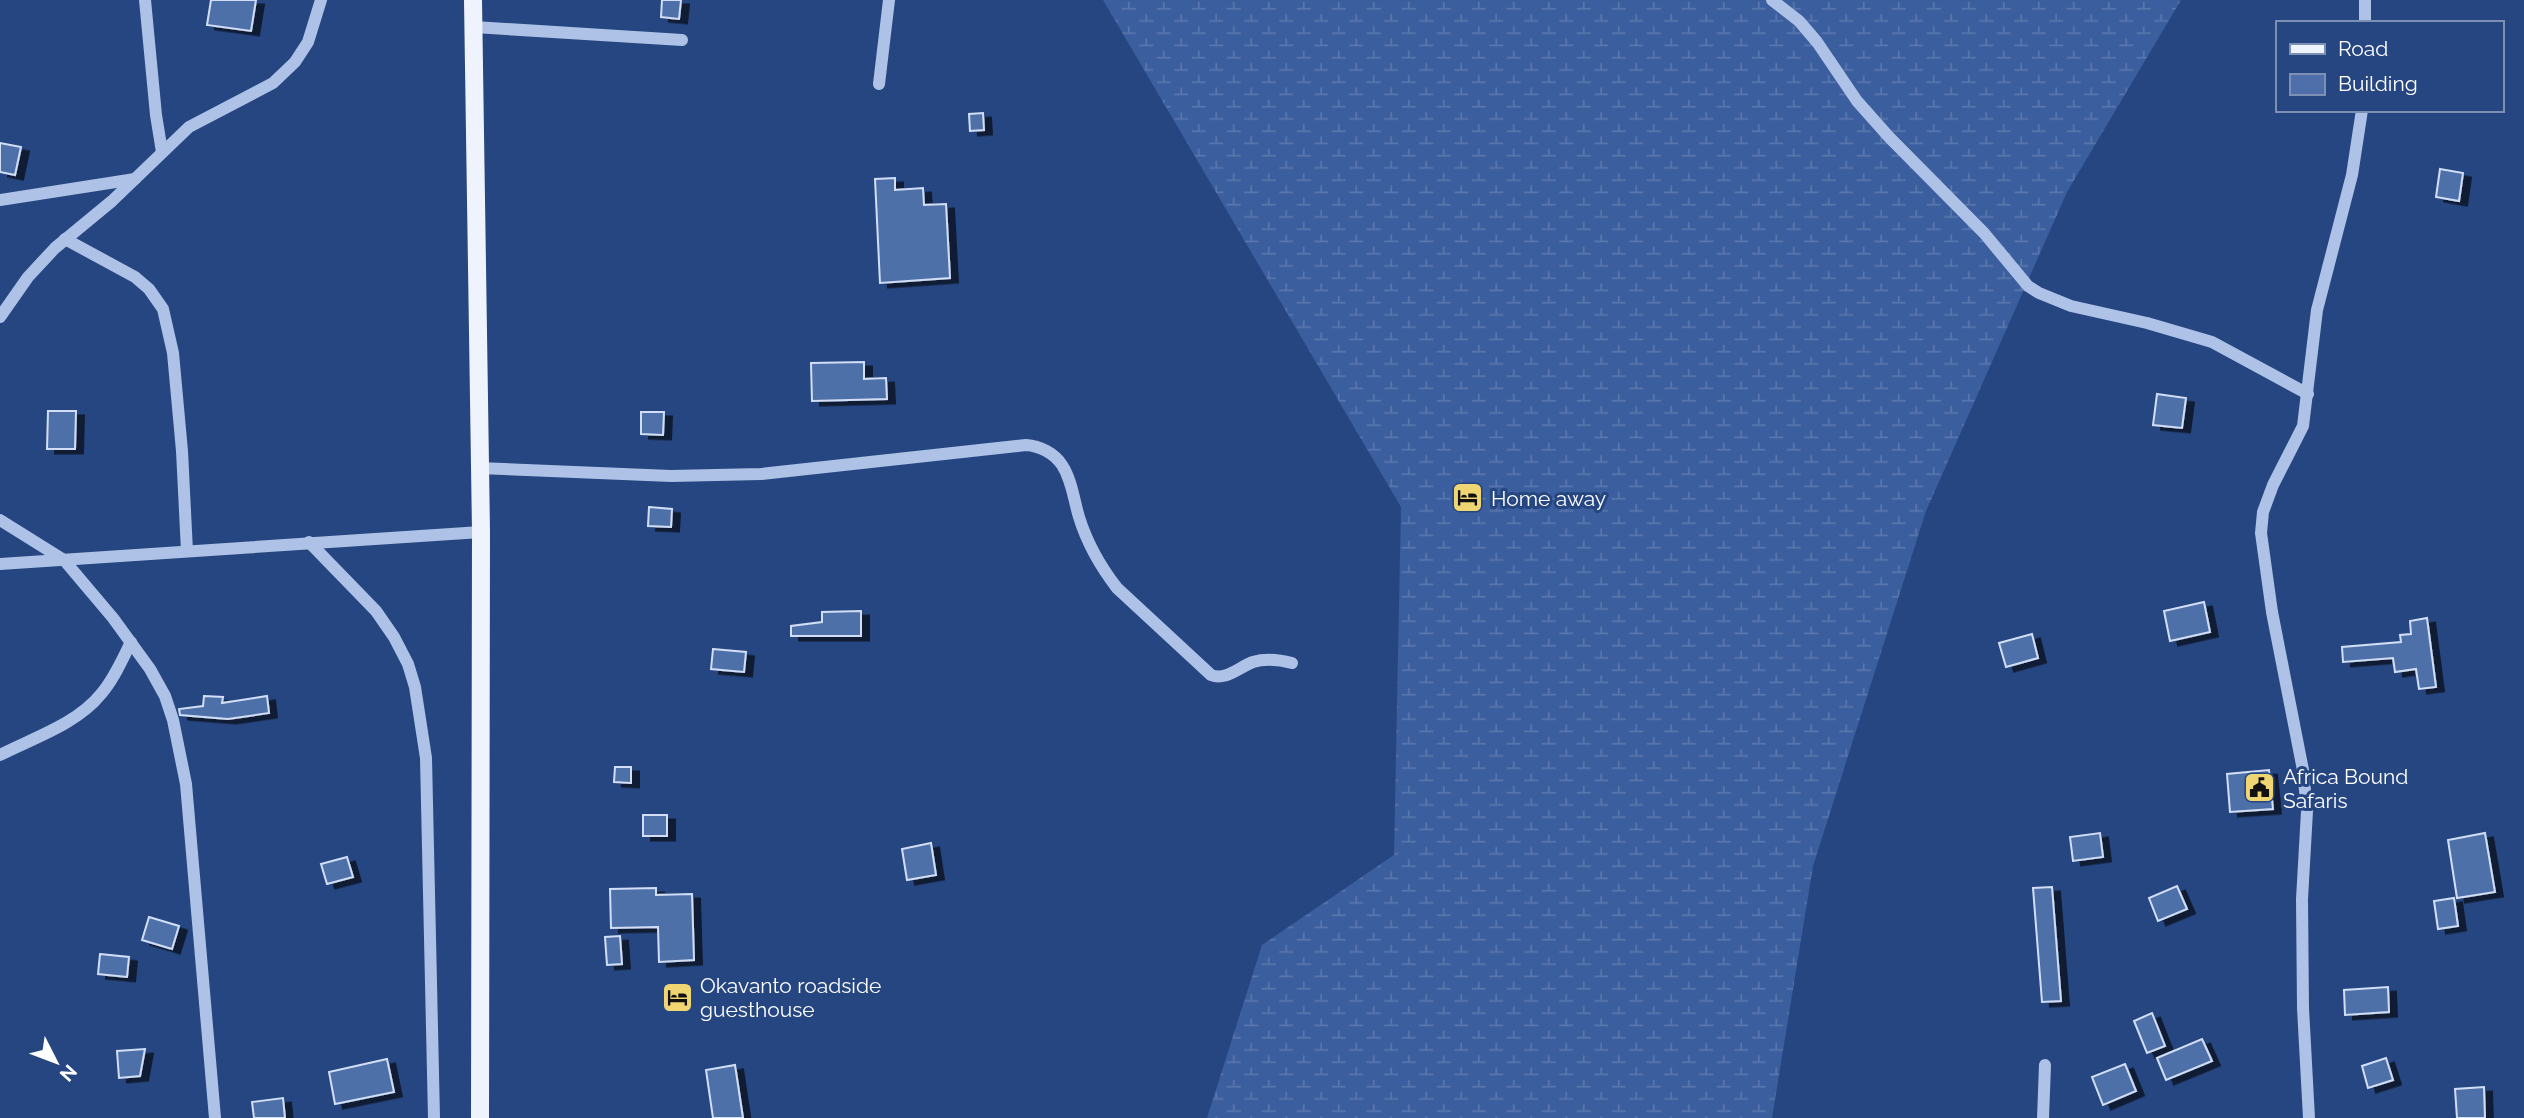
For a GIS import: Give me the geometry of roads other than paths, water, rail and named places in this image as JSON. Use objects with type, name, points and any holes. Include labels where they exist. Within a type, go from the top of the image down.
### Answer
[{"type":"main road","points":[[474,0],[481,532],[480,1118]]},
{"type":"street","points":[[145,0],[162,152]]},
{"type":"street","points":[[0,317],[28,276],[65,239],[136,179],[189,127],[247,99],[273,83],[295,62],[308,42],[321,0]]},
{"type":"street","points":[[879,84],[889,0]]},
{"type":"street","points":[[1772,0],[1799,21],[1857,101],[1983,233],[2028,286],[2071,306],[2147,323],[2212,342],[2308,394]]},
{"type":"street","points":[[2365,0],[2365,21]]},
{"type":"street","points":[[474,27],[682,40]]},
{"type":"street","points":[[2309,1118],[2303,1008],[2305,797],[2294,720],[2272,612],[2261,533],[2263,512],[2273,485],[2303,426],[2315,319],[2351,175],[2362,112]]},
{"type":"street","points":[[0,200],[136,179]]},
{"type":"street","points":[[65,239],[135,277],[149,289],[163,309],[173,352],[187,551]]},
{"type":"street","points":[[479,468],[671,476],[761,474],[1037,446],[1055,457],[1063,466],[1094,554],[1117,588],[1211,674],[1225,676],[1261,660],[1292,663]]},
{"type":"street","points":[[0,520],[64,560],[131,642],[165,696],[173,720],[186,784],[215,1118]]},
{"type":"street","points":[[0,564],[481,532]]},
{"type":"street","points":[[309,542],[354,587],[388,628],[408,664],[415,687],[426,758],[434,1118]]},
{"type":"street","points":[[0,755],[90,706],[102,693],[131,642]]},
{"type":"street","points":[[2043,1118],[2045,1065]]},
{"type":"place","name":"Home away","points":[[1468,498]]},
{"type":"place","name":"Africa Bound Safaris","points":[[2260,788]]},
{"type":"place","name":"Okavanto roadside guesthouse","points":[[677,997]]}]
